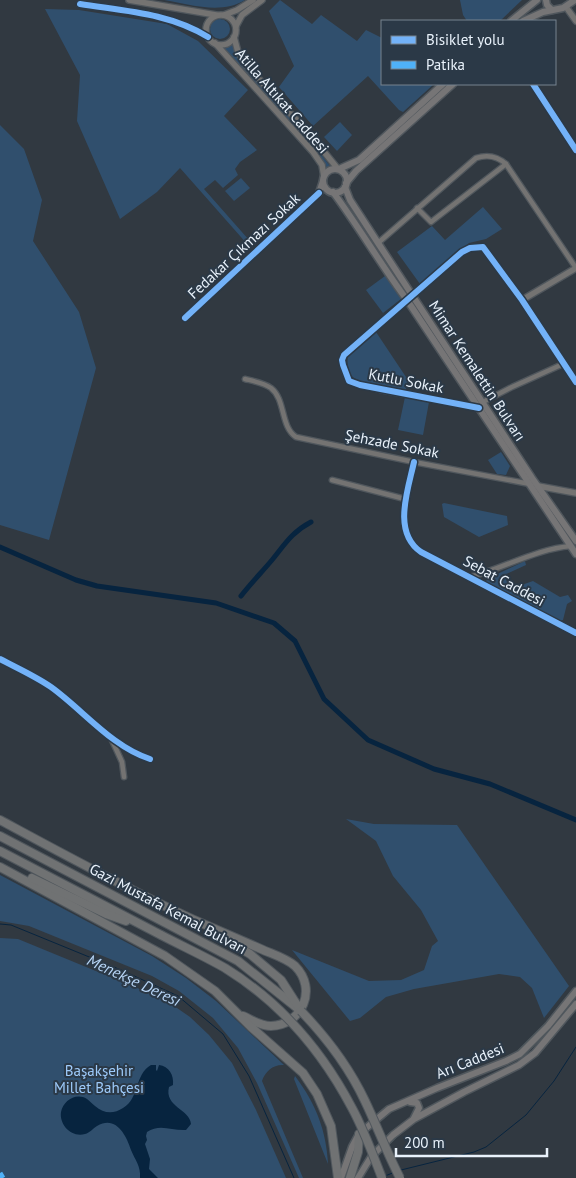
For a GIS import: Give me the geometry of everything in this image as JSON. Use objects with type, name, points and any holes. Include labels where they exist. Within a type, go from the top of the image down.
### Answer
[{"type":"highway","points":[[0,820],[192,919],[250,954],[281,980],[300,1011]]},
{"type":"highway","name":"Gazi Mustafa Kemal Bulvarı","points":[[0,836],[238,961],[300,1011],[340,1058],[353,1078],[400,1178]]},
{"type":"highway","name":"Gazi Mustafa Kemal Bulvarı","points":[[0,852],[225,969],[282,1012],[308,1040],[329,1068],[353,1110],[382,1178]]},
{"type":"highway","points":[[0,865],[106,914],[160,935]]},
{"type":"highway","points":[[0,865],[165,956],[214,991],[298,1069],[317,1094],[331,1126],[339,1178]]},
{"type":"highway","points":[[192,919],[274,954],[295,967],[301,975],[306,990],[300,1011],[297,1017],[287,1023],[270,1026],[261,1025],[236,1013]]},
{"type":"highway","points":[[350,1178],[358,1152],[359,1134]]},
{"type":"main road","points":[[512,20],[537,0]]},
{"type":"main road","points":[[546,0],[548,5],[554,10]]},
{"type":"main road","points":[[525,20],[570,3]]},
{"type":"main road","points":[[442,85],[359,160],[338,169],[329,170],[323,179],[319,193],[339,192],[356,171],[452,85]]},
{"type":"main road","points":[[338,169],[346,176],[346,185]]},
{"type":"main road","points":[[323,179],[326,188],[331,192]]},
{"type":"main road","name":"Mimar Kemalettin Bulvarı","points":[[346,185],[350,200],[410,298]]},
{"type":"main road","name":"Mimar Kemalettin Bulvarı","points":[[331,192],[410,298]]},
{"type":"main road","points":[[410,298],[481,405],[530,484],[574,545],[576,554]]},
{"type":"main road","name":"Mimar Kemalettin Bulvarı","points":[[481,405],[538,486],[574,545]]},
{"type":"main road","points":[[530,484],[538,486]]},
{"type":"main road","name":"Arı Caddesi","points":[[359,1134],[389,1109],[520,1054],[548,1026],[576,990]]},
{"type":"main road","name":"Arı Caddesi","points":[[358,1178],[371,1157],[393,1135],[414,1119],[519,1065],[535,1053],[576,1004]]},
{"type":"main road","points":[[406,1102],[416,1102],[419,1105],[419,1110],[414,1119]]},
{"type":"main road","points":[[339,1178],[359,1134]]},
{"type":"street","points":[[129,0],[221,15],[231,19],[236,26]]},
{"type":"street","points":[[208,37],[206,31],[207,23],[213,17],[243,7],[253,0]]},
{"type":"street","points":[[80,4],[159,17],[190,27],[208,37],[215,44],[226,44],[234,37],[236,26],[242,15],[262,0]]},
{"type":"street","points":[[570,3],[576,21]]},
{"type":"street","name":"Atilla Altıkat Caddesi","points":[[234,37],[238,52],[246,65],[312,137],[338,169]]},
{"type":"street","name":"Atilla Altıkat Caddesi","points":[[215,44],[313,152],[320,162],[323,179]]},
{"type":"street","points":[[534,85],[576,150]]},
{"type":"street","points":[[378,243],[476,158],[488,156],[501,159],[576,268],[522,300]]},
{"type":"street","points":[[417,208],[431,222],[506,164]]},
{"type":"street","name":"Fedakar Çıkmazı Sokak","points":[[185,318],[319,193]]},
{"type":"street","points":[[410,298],[462,252],[470,248],[483,246],[522,300],[576,382]]},
{"type":"street","name":"Kutlu Sokak","points":[[410,298],[344,355],[342,360],[349,381],[380,390],[481,405]]},
{"type":"street","points":[[481,405],[512,386],[563,364]]},
{"type":"street","name":"Şehzade Sokak","points":[[245,379],[271,388],[277,395],[288,429],[296,437],[530,484]]},
{"type":"street","points":[[332,480],[406,499],[414,462]]},
{"type":"street","points":[[538,486],[576,493]]},
{"type":"street","name":"Sebat Caddesi","points":[[406,499],[404,513],[407,535],[413,546],[421,552],[576,633]]},
{"type":"street","points":[[470,577],[522,558],[574,545]]},
{"type":"street","points":[[0,660],[50,686],[111,737],[137,755],[150,759]]},
{"type":"street","points":[[111,737],[122,762],[124,777]]},
{"type":"green space","points":[[164,0],[245,0],[226,7],[215,8]]},
{"type":"green space","points":[[280,0],[312,24],[321,15],[357,41],[366,30],[381,38],[381,85],[433,85],[403,112],[368,76],[313,126],[279,87],[294,66],[269,11]]},
{"type":"green space","points":[[460,0],[522,0],[501,20],[466,20],[463,15]]},
{"type":"green space","points":[[45,9],[79,10],[167,24],[198,41],[248,90],[224,116],[257,150],[240,162],[235,169],[238,175],[223,188],[215,180],[204,189],[249,240],[252,238],[254,240],[248,245],[180,168],[157,192],[120,219],[77,121],[80,75]]},
{"type":"green space","points":[[220,19],[227,22],[230,29],[227,36],[220,39],[213,36],[210,29],[213,22]]},
{"type":"green space","points":[[232,44],[240,64],[312,142],[330,166],[325,169],[222,48]]},
{"type":"green space","points":[[340,122],[352,135],[337,151],[324,137]]},
{"type":"green space","points":[[0,125],[24,149],[42,200],[33,241],[79,312],[96,368],[49,540],[0,525]]},
{"type":"green space","points":[[241,178],[250,188],[234,201],[225,191]]},
{"type":"green space","points":[[483,207],[502,229],[486,239],[469,243],[420,284],[397,252],[432,226],[445,240]]},
{"type":"green space","points":[[385,276],[401,299],[383,313],[366,290]]},
{"type":"green space","points":[[376,332],[408,380],[406,390],[366,382],[356,379],[351,375],[348,354]]},
{"type":"green space","points":[[405,397],[429,402],[423,435],[398,430]]},
{"type":"green space","points":[[501,452],[510,466],[506,475],[497,474],[488,460]]},
{"type":"green space","points":[[442,504],[507,516],[508,525],[479,537],[444,517]]},
{"type":"green space","points":[[525,561],[526,565],[504,575],[510,589],[533,581],[560,597],[568,595],[572,601],[567,604],[563,620],[560,621],[486,582],[487,579]]},
{"type":"green space","points":[[346,819],[374,824],[457,825],[569,986],[544,1018],[532,988],[520,977],[499,974],[414,989],[386,997],[360,1018],[350,1021],[292,950],[369,981],[401,980],[424,970],[432,946],[438,941],[421,910],[393,876],[376,841]]},
{"type":"green space","points":[[0,875],[152,956],[186,978],[216,1001],[284,1065],[270,1069],[262,1081],[303,1178],[299,1178],[257,1083],[238,1048],[213,1018],[179,991],[152,976],[29,926],[0,921]]},
{"type":"green space","name":"Başakşehir Millet Bahçesi","points":[[0,938],[18,939],[164,999],[190,1017],[209,1035],[232,1063],[256,1110],[286,1178],[0,1178]]},
{"type":"green space","points":[[295,1076],[309,1097],[319,1118],[325,1140],[328,1164],[294,1079]]},
{"type":"shaded area","points":[[151,1065],[156,1065],[157,1071],[159,1065],[166,1067],[170,1072],[173,1085],[169,1087],[168,1094],[170,1099],[190,1119],[191,1124],[186,1130],[157,1128],[147,1132],[145,1144],[150,1159],[149,1169],[158,1178],[140,1178],[140,1170],[126,1138],[119,1128],[110,1123],[104,1123],[90,1132],[80,1135],[75,1134],[64,1126],[61,1112],[64,1104],[74,1097],[83,1097],[105,1112],[120,1110],[128,1104],[142,1075]]},
{"type":"waterway","points":[[241,596],[289,539],[311,522]]},
{"type":"waterway","points":[[0,547],[76,580],[97,586],[216,603],[274,623],[295,641],[324,699],[368,740],[434,769],[490,784],[576,820]]},
{"type":"waterway","name":"Menekşe Deresi","points":[[0,924],[11,925],[121,970],[178,996],[223,1034],[249,1076],[294,1178]]},
{"type":"waterway","name":"Menekşe Deresi","points":[[401,1170],[474,1152],[486,1147],[526,1115],[554,1081],[576,1047]]},
{"type":"waterway","name":"Menekşe Deresi","points":[[385,1176],[395,1172]]},
{"type":"marked path","points":[[0,1173],[3,1178]]},
{"type":"cycle path","points":[[80,4],[130,11],[162,18],[193,29],[208,37]]},
{"type":"cycle path","points":[[534,85],[576,150]]},
{"type":"cycle path","points":[[185,318],[319,193]]},
{"type":"cycle path","points":[[479,408],[360,385],[349,381],[342,360],[344,355],[462,252],[470,248],[483,247],[522,300],[576,382]]},
{"type":"cycle path","points":[[414,462],[404,510],[404,522],[412,544],[421,552],[576,633]]},
{"type":"cycle path","points":[[0,659],[51,687],[110,737],[123,746],[150,759]]}]
